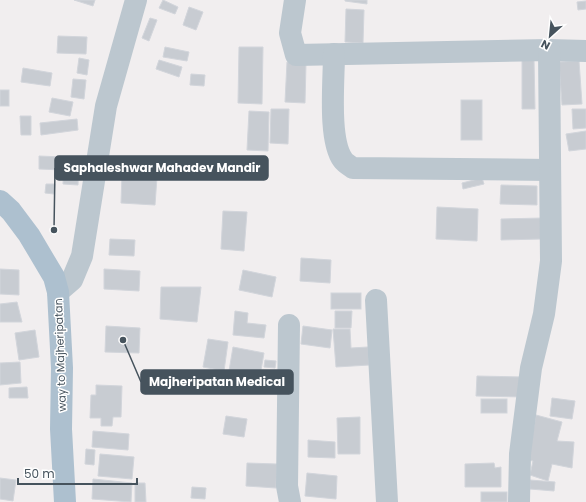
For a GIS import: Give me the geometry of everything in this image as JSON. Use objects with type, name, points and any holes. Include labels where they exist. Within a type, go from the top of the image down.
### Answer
[{"type":"main road","name":"way to Majheripatan","points":[[0,201],[11,211],[29,234],[54,277],[58,292],[62,368],[61,429],[65,502]]},
{"type":"street","points":[[58,292],[72,280],[82,256],[106,106],[136,0]]},
{"type":"street","points":[[295,0],[290,33],[296,55],[549,50],[586,51]]},
{"type":"street","points":[[519,502],[520,454],[531,368],[544,314],[551,261],[549,50]]},
{"type":"street","points":[[334,54],[334,123],[336,146],[344,161],[353,168],[550,170]]},
{"type":"street","points":[[376,300],[387,502]]},
{"type":"street","points":[[289,325],[287,486],[290,502]]},
{"type":"building","points":[[74,0],[95,0],[93,6]]},
{"type":"building","points":[[163,0],[178,7],[175,14],[159,8]]},
{"type":"building","points":[[367,0],[367,4],[345,1]]},
{"type":"building","points":[[586,1],[586,9],[578,10],[577,2]]},
{"type":"building","points":[[189,7],[203,12],[196,30],[183,25]]},
{"type":"building","points":[[346,9],[364,10],[363,43],[345,42]]},
{"type":"building","points":[[150,18],[157,20],[149,41],[142,38]]},
{"type":"building","points":[[58,36],[87,37],[86,54],[57,53]]},
{"type":"building","points":[[165,47],[189,52],[187,61],[163,57]]},
{"type":"building","points":[[239,47],[263,47],[262,104],[238,103]]},
{"type":"building","points":[[79,58],[89,60],[87,75],[77,73]]},
{"type":"building","points":[[159,60],[182,67],[179,77],[156,69]]},
{"type":"building","points":[[522,60],[534,60],[535,109],[522,109]]},
{"type":"building","points":[[579,61],[582,104],[562,105],[559,62]]},
{"type":"building","points":[[287,62],[306,63],[305,103],[285,102]]},
{"type":"building","points":[[23,68],[52,73],[50,86],[21,82]]},
{"type":"building","points":[[191,74],[205,75],[204,86],[190,85]]},
{"type":"building","points":[[73,79],[86,80],[84,99],[71,97]]},
{"type":"building","points":[[0,90],[9,90],[9,106],[0,106]]},
{"type":"building","points":[[52,98],[73,102],[70,116],[49,112]]},
{"type":"building","points":[[461,100],[482,100],[482,140],[461,140]]},
{"type":"building","points":[[271,109],[289,109],[288,144],[270,143]]},
{"type":"building","points":[[572,109],[586,109],[586,128],[573,129]]},
{"type":"building","points":[[249,111],[269,112],[268,151],[247,150]]},
{"type":"building","points":[[20,116],[31,116],[31,135],[21,135]]},
{"type":"building","points":[[77,119],[78,130],[41,135],[40,123]]},
{"type":"building","points":[[586,131],[586,149],[569,151],[566,134]]},
{"type":"building","points":[[39,156],[63,157],[62,170],[39,169]]},
{"type":"building","points":[[64,157],[79,158],[78,185],[63,184]]},
{"type":"building","points":[[122,175],[157,177],[155,205],[121,203]]},
{"type":"building","points":[[482,178],[484,184],[463,189],[462,183]]},
{"type":"building","points":[[46,184],[55,184],[54,194],[45,193]]},
{"type":"building","points":[[501,185],[537,186],[537,205],[500,204]]},
{"type":"building","points":[[437,207],[478,209],[477,241],[436,239]]},
{"type":"building","points":[[223,211],[247,212],[244,251],[221,249]]},
{"type":"building","points":[[542,218],[542,239],[501,240],[501,219]]},
{"type":"building","points":[[110,239],[135,240],[134,256],[109,255]]},
{"type":"building","points":[[301,258],[331,260],[330,283],[300,281]]},
{"type":"building","points":[[0,269],[19,270],[19,295],[0,294]]},
{"type":"building","points":[[104,269],[140,271],[139,291],[104,289]]},
{"type":"building","points":[[243,270],[276,277],[272,297],[239,290]]},
{"type":"building","points":[[161,287],[201,287],[197,322],[160,319]]},
{"type":"building","points":[[331,293],[361,293],[361,309],[331,309]]},
{"type":"building","points":[[17,302],[22,322],[0,322],[0,304]]},
{"type":"building","points":[[235,311],[248,313],[247,323],[266,325],[264,338],[233,335]]},
{"type":"building","points":[[335,311],[352,311],[351,328],[335,328]]},
{"type":"building","points":[[106,326],[140,328],[139,353],[105,352]]},
{"type":"building","points":[[303,326],[332,330],[330,348],[301,344]]},
{"type":"building","points":[[333,329],[350,329],[351,348],[368,347],[369,365],[336,367]]},
{"type":"building","points":[[35,330],[39,357],[19,360],[15,333]]},
{"type":"building","points":[[208,339],[228,342],[224,371],[203,367]]},
{"type":"building","points":[[233,347],[264,353],[260,376],[229,371]]},
{"type":"building","points":[[265,360],[276,361],[275,368],[264,367]]},
{"type":"building","points":[[20,362],[21,383],[0,385],[0,363]]},
{"type":"building","points":[[477,376],[524,377],[523,397],[476,396]]},
{"type":"building","points":[[96,385],[122,386],[121,417],[113,417],[112,426],[101,426],[101,418],[90,418],[91,395],[96,395]]},
{"type":"building","points":[[27,387],[28,398],[9,398],[9,388]]},
{"type":"building","points":[[552,398],[575,401],[572,419],[550,416]]},
{"type":"building","points":[[481,399],[507,399],[507,413],[481,413]]},
{"type":"building","points":[[536,415],[562,422],[557,441],[574,442],[572,468],[552,464],[548,481],[530,475],[533,461],[528,460]]},
{"type":"building","points":[[226,416],[247,419],[244,437],[223,434]]},
{"type":"building","points":[[360,417],[360,454],[338,454],[337,418]]},
{"type":"building","points":[[93,431],[129,434],[128,450],[92,447]]},
{"type":"building","points":[[308,440],[335,442],[335,458],[308,457]]},
{"type":"building","points":[[86,449],[95,450],[94,465],[85,464]]},
{"type":"building","points":[[100,454],[134,457],[132,479],[98,476]]},
{"type":"building","points":[[247,463],[277,464],[276,488],[246,486]]},
{"type":"building","points":[[494,463],[495,468],[501,467],[501,487],[465,487],[465,464]]},
{"type":"building","points":[[307,473],[337,476],[336,499],[305,496]]},
{"type":"building","points":[[0,478],[16,480],[13,501],[0,499]]},
{"type":"building","points":[[93,479],[132,483],[131,502],[92,499]]},
{"type":"building","points":[[530,480],[555,482],[554,491],[530,489]]},
{"type":"building","points":[[135,483],[145,483],[146,502],[135,502]]},
{"type":"building","points":[[192,487],[206,488],[205,499],[191,498]]},
{"type":"building","points":[[481,492],[507,492],[507,502],[481,502]]},
{"type":"place","name":"Saphaleshwar Mahadev Mandir","points":[[54,230]]},
{"type":"place","name":"Majheripatan Medical","points":[[123,340]]}]
